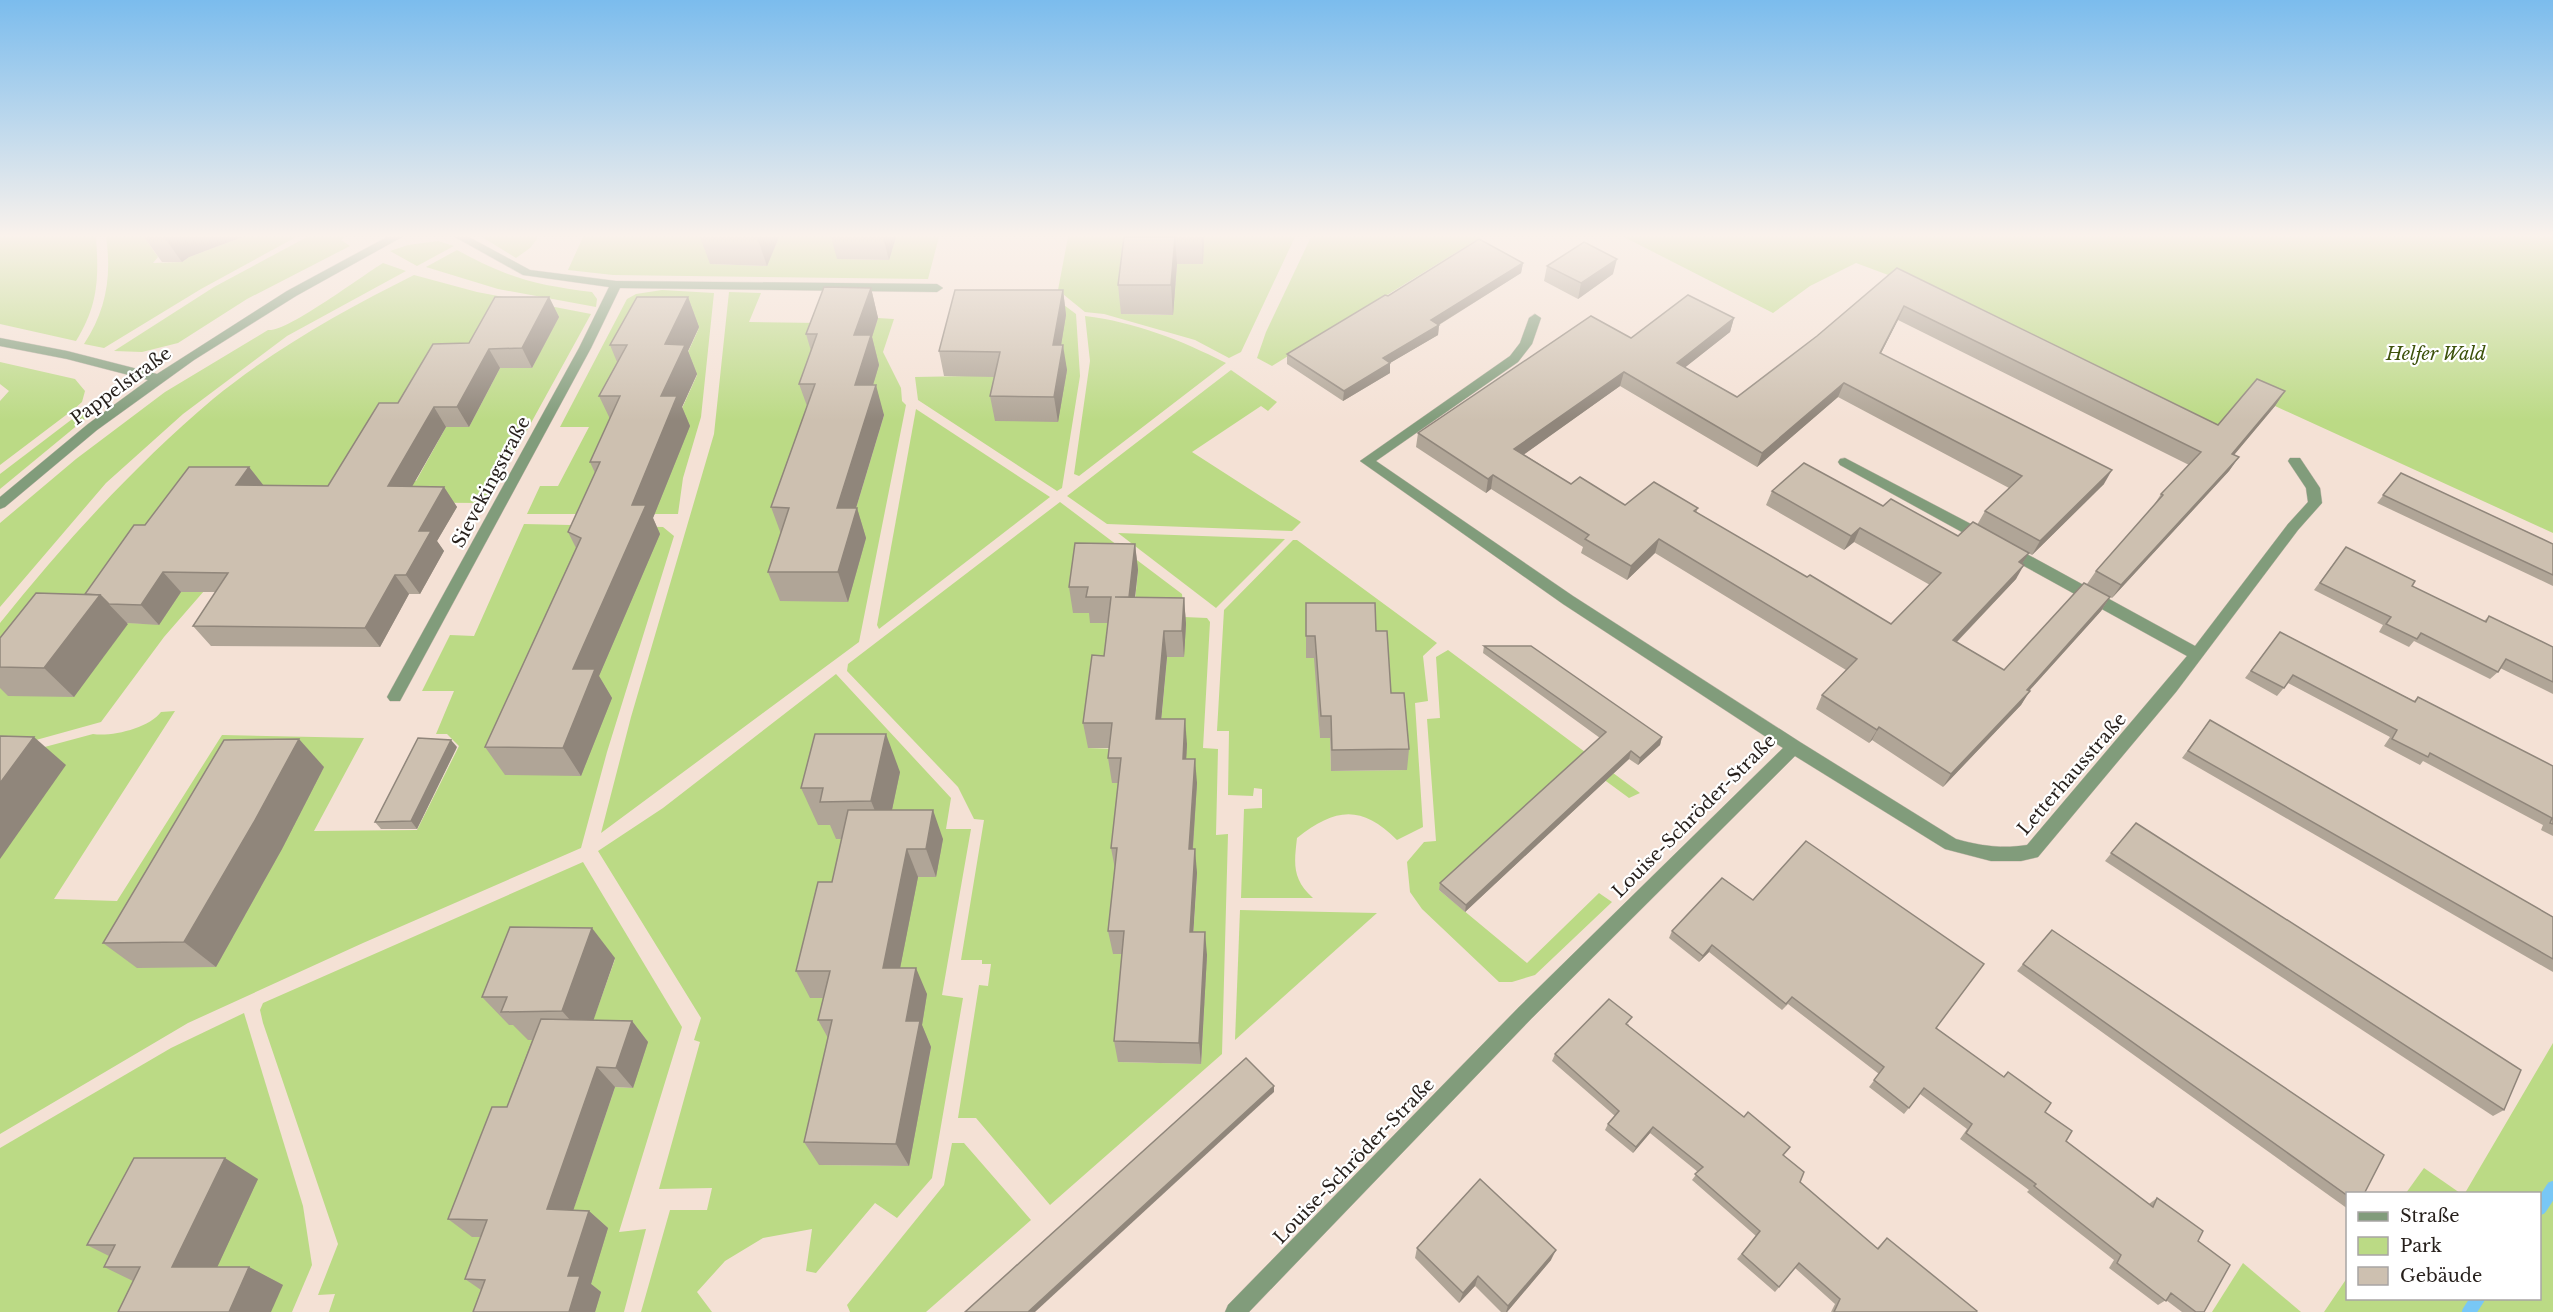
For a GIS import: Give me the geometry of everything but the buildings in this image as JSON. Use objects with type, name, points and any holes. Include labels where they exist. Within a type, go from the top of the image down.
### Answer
[{"type":"street","name":"Pappelstraße","points":[[0,504],[86,433],[160,379],[283,298]]},
{"type":"street","name":"Sievekingstraße","points":[[395,696],[585,348],[609,298]]},
{"type":"street","name":"Louise-Schröder-Straße","points":[[1235,1312],[1525,1013],[1794,747],[1568,600],[1367,460],[1514,359],[1526,344],[1535,318]]},
{"type":"street","points":[[0,342],[67,355],[160,379]]},
{"type":"street","name":"Letterhausstraße","points":[[1794,747],[1951,844],[1979,854],[2010,856],[2032,852],[2096,779],[2197,654],[2293,527],[2315,503],[2313,488],[2295,461]]},
{"type":"street","points":[[1845,462],[2197,654]]},
{"type":"green space","points":[[0,298],[94,298],[89,315],[76,341],[0,324]]},
{"type":"green space","points":[[104,298],[186,298],[104,348],[84,344],[92,332]]},
{"type":"green space","points":[[196,298],[249,298],[178,343],[142,352],[114,351]]},
{"type":"green space","points":[[331,298],[356,298],[287,336],[183,414],[106,483],[0,607],[0,523],[76,459],[165,392],[268,330],[291,322]]},
{"type":"green space","points":[[369,298],[509,298],[591,314],[487,503],[304,502],[204,591],[164,637],[101,722],[0,750],[0,623],[75,534],[184,424],[260,363]],"holes":[[[558,317],[532,368],[500,368],[469,427],[446,427],[416,481],[357,481]],[[185,585],[159,624],[128,623],[74,696],[65,622]]]},
{"type":"green space","points":[[548,298],[596,298],[596,307]]},
{"type":"green space","points":[[713,298],[701,417],[683,478],[678,514],[527,514],[540,486],[558,486],[589,427],[560,427],[627,299]],"holes":[[[699,328],[678,374],[697,375],[674,426],[605,492]]]},
{"type":"green space","points":[[728,298],[759,298],[749,322],[822,323],[847,538],[884,415],[862,364],[878,318],[894,319],[883,352],[901,388],[902,401],[906,405],[859,642],[601,833],[631,717],[714,434]]},
{"type":"green space","points":[[1068,298],[1128,298],[1121,314],[1172,315],[1174,298],[1266,298],[1241,352],[1229,358],[1195,340],[1104,314],[1085,312]]},
{"type":"green space","points":[[1282,298],[1382,298],[1272,366],[1257,358]]},
{"type":"green space","points":[[1744,298],[1793,298],[1773,313]]},
{"type":"green space","name":"Helfer Wald","points":[[1941,298],[2553,298],[2553,533],[2275,406],[2216,430]]},
{"type":"green space","points":[[1064,305],[1076,314],[1080,376],[1062,488],[1057,491],[918,400],[915,377],[969,376]]},
{"type":"green space","points":[[1085,316],[1140,327],[1226,363],[1079,476],[1074,474],[1090,361]]},
{"type":"green space","points":[[0,362],[75,379],[85,391],[82,402],[74,409],[0,465],[0,401],[9,391],[0,384]]},
{"type":"green space","points":[[1231,370],[1277,402],[1268,411],[1261,406],[1192,452],[1301,522],[1292,531],[1107,524],[1067,496]]},
{"type":"green space","points":[[92,404],[91,414],[0,489],[0,474]]},
{"type":"green space","points":[[916,409],[1050,497],[879,629],[877,625]]},
{"type":"green space","points":[[1060,502],[1182,594],[1184,617],[1207,618],[1210,622],[1203,748],[1218,749],[1216,835],[1228,834],[1222,1054],[1050,1205],[976,1118],[958,1118],[979,985],[988,986],[991,964],[982,964],[982,960],[961,960],[984,820],[974,819],[958,787],[847,671],[848,664]],"holes":[[[1138,570],[1134,611],[1167,657],[1159,744],[1197,874],[1192,955],[1205,985],[1201,1064],[1118,1062],[1128,954],[1113,954],[1124,783],[1112,783],[1116,749],[1088,748],[1115,623],[1092,613],[1073,612]]]},
{"type":"green space","points":[[524,524],[663,527],[674,536],[607,752],[581,848],[363,943],[188,1023],[0,1134],[0,759],[93,734],[101,735],[130,730],[148,723],[161,712],[175,711],[54,899],[117,901],[222,735],[364,738],[314,831],[417,830],[459,746],[447,734],[436,734],[454,691],[422,691],[450,635],[474,636]]},
{"type":"green space","points":[[1118,533],[1285,539],[1216,608]]},
{"type":"green space","points":[[1293,540],[1297,540],[1437,643],[1423,656],[1428,701],[1415,703],[1423,827],[1397,840],[1372,820],[1348,814],[1336,816],[1311,828],[1297,838],[1295,863],[1301,884],[1313,898],[1241,898],[1244,809],[1262,808],[1262,789],[1254,788],[1253,796],[1228,795],[1229,731],[1217,731],[1224,610]],"holes":[[[1316,658],[1406,770],[1331,771],[1330,738],[1320,738]]]},
{"type":"green space","points":[[1448,650],[1640,793],[1629,798],[1580,762],[1439,890],[1527,963],[1599,893],[1612,902],[1535,975],[1512,982],[1499,982],[1422,909],[1410,892],[1407,862],[1424,842],[1436,841],[1427,719],[1440,718],[1436,657]]},
{"type":"green space","points":[[836,674],[951,798],[946,829],[971,829],[942,995],[963,998],[932,1178],[897,1218],[875,1203],[816,1273],[806,1271],[812,1229],[763,1238],[725,1261],[697,1292],[712,1312],[641,1312],[670,1210],[707,1210],[712,1188],[659,1189],[700,1042],[694,1040],[701,1018],[598,851],[663,808]],"holes":[[[899,772],[888,826],[895,994],[931,1047],[908,1166],[820,1165],[843,998],[811,997],[861,839],[840,825],[818,825]]]},
{"type":"green space","points":[[583,862],[682,1027],[619,1232],[646,1229],[624,1312],[595,1312],[567,1228],[615,1087],[633,1088],[586,1040],[615,959],[510,1025],[533,1025],[560,1040],[510,1238],[502,1312],[329,1312],[335,1294],[318,1295],[338,1244],[263,1023],[260,1010],[263,1003]]},
{"type":"green space","points":[[1240,910],[1377,913],[1235,1040]]},
{"type":"green space","points":[[244,1013],[303,1206],[312,1265],[292,1312],[0,1312],[0,1148],[171,1048]]},
{"type":"green space","points":[[2553,1043],[2553,1312],[2324,1312],[2346,1279],[2346,1300],[2541,1300],[2541,1192],[2466,1192]]},
{"type":"green space","points":[[952,1143],[964,1143],[1031,1220],[926,1312],[850,1312],[847,1305],[944,1185]]},
{"type":"green space","points":[[2424,1168],[2459,1192],[2407,1192]]},
{"type":"green space","points":[[2243,1263],[2301,1312],[2212,1312]]},
{"type":"waterway","points":[[2541,1206],[2553,1188]]},
{"type":"waterway","points":[[2469,1312],[2477,1300]]}]
